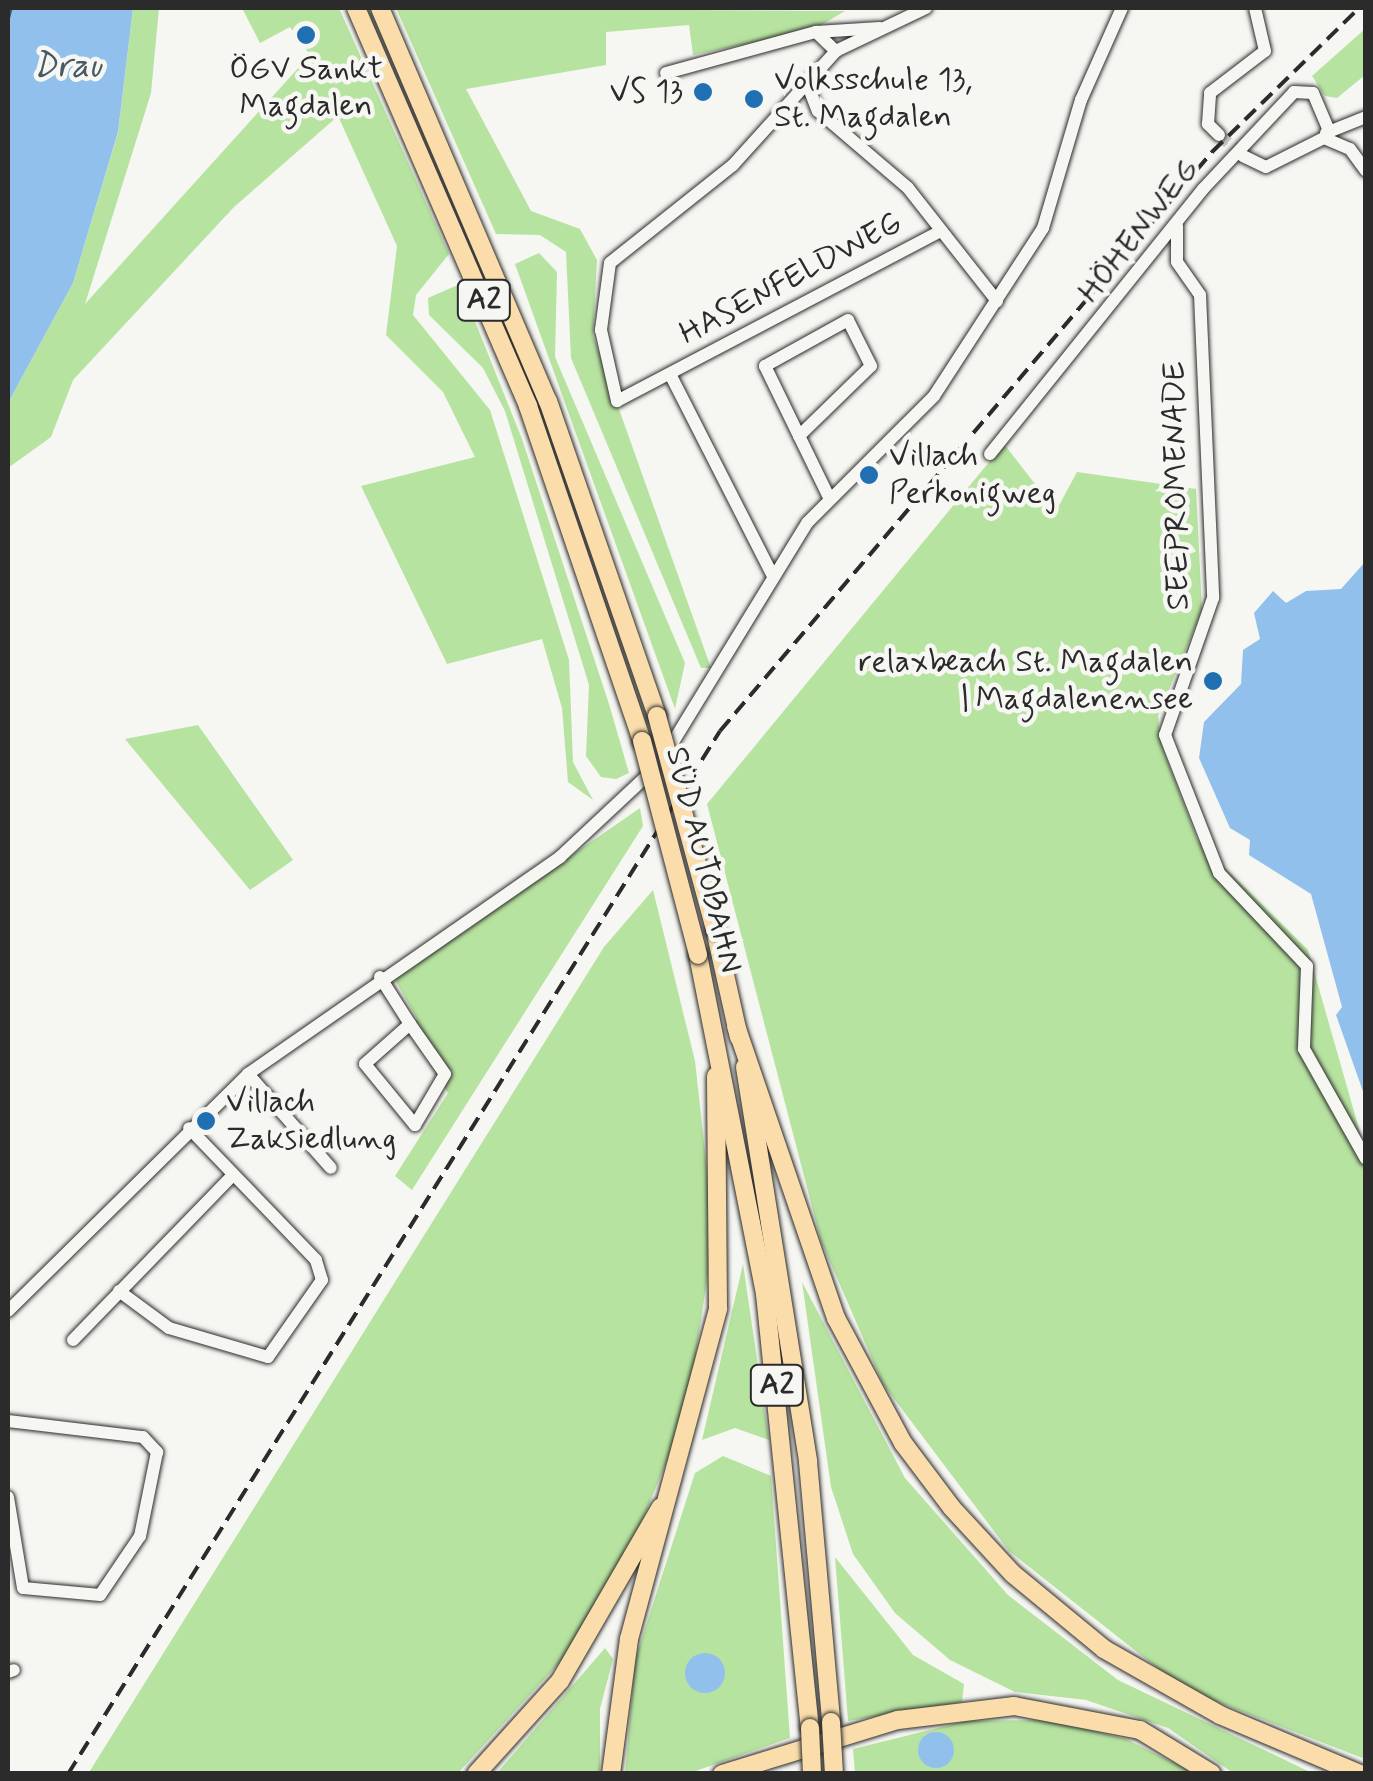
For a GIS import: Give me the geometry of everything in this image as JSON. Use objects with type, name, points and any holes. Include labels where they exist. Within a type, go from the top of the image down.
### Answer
[{"type":"highway","name":"SÜD AUTOBAHN","points":[[356,8],[393,86],[528,406],[642,741],[698,956],[767,1310],[812,1774]]},
{"type":"highway","name":"SÜD AUTOBAHN","points":[[380,8],[548,401],[657,716],[715,930],[786,1296],[832,1722],[834,1774]]},
{"type":"highway","points":[[736,1026],[836,1318],[903,1443],[952,1508],[1013,1574],[1104,1648],[1220,1715],[1360,1774]]},
{"type":"highway","points":[[612,1774],[626,1654],[682,1461],[718,1309],[718,1045]]},
{"type":"highway","points":[[476,1774],[560,1681],[609,1609],[682,1461]]},
{"type":"highway","points":[[722,1774],[898,1720],[1014,1706],[1140,1730],[1212,1774]]},
{"type":"street","points":[[926,8],[836,51],[807,83],[818,112],[891,170],[997,302]]},
{"type":"street","points":[[8,1310],[248,1074],[380,977],[560,858],[622,804],[694,712],[772,574],[830,499],[934,396],[1044,228],[1081,100],[1122,8]]},
{"type":"street","points":[[1219,135],[1208,124],[1208,98],[1265,50],[1255,8]]},
{"type":"street","points":[[666,73],[816,32],[880,28]]},
{"type":"street","points":[[816,32],[836,51]]},
{"type":"street","name":"HASENFELDWEG","points":[[807,83],[708,189],[610,263],[600,306],[617,401],[938,232]]},
{"type":"street","name":"HÖHENWEG","points":[[990,454],[1176,226],[1302,87],[1327,114],[1326,134]]},
{"type":"street","points":[[1242,156],[1266,167],[1366,117]]},
{"type":"street","points":[[1326,134],[1350,149],[1366,171]]},
{"type":"street","name":"SEEPROMENADE","points":[[1176,226],[1177,262],[1200,295],[1213,598],[1165,735],[1219,873],[1307,966],[1304,1048],[1366,1159]]},
{"type":"street","points":[[799,436],[871,366],[848,320],[764,366],[830,499]]},
{"type":"street","name":"HASENFELDWEG","points":[[670,374],[772,574]]},
{"type":"street","points":[[380,977],[410,1024],[444,1082],[415,1125],[392,1103],[364,1064],[410,1024]]},
{"type":"street","points":[[248,1074],[331,1168]]},
{"type":"street","points":[[120,1291],[168,1328],[274,1355],[323,1270],[189,1128]]},
{"type":"street","points":[[73,1340],[232,1175]]},
{"type":"street","points":[[8,1420],[143,1437],[157,1452],[140,1536],[100,1595],[23,1588],[8,1498]]},
{"type":"green space","points":[[133,8],[159,8],[151,93],[85,304],[310,55],[290,27],[260,43],[242,8],[339,8],[449,254],[416,295],[413,315],[490,410],[569,660],[573,762],[593,800],[568,782],[562,708],[542,639],[447,664],[361,486],[475,457],[443,392],[386,335],[397,246],[338,116],[234,207],[73,380],[51,437],[8,468],[8,403],[73,283],[118,133]]},
{"type":"green space","points":[[396,8],[845,11],[813,30],[693,55],[689,25],[606,32],[606,65],[466,89],[531,211],[580,229],[597,260],[593,336],[711,668],[701,668],[571,358],[566,252],[540,235],[496,234]]},
{"type":"green space","points":[[1365,29],[1365,75],[1337,98],[1325,96],[1312,76]]},
{"type":"green space","points":[[539,253],[557,272],[555,357],[685,663],[675,709],[515,264]]},
{"type":"green space","points":[[460,284],[522,439],[609,704],[629,773],[616,779],[601,777],[586,756],[589,685],[505,411],[483,368],[429,315],[428,298]]},
{"type":"green space","points":[[1004,444],[1056,511],[1077,472],[1196,489],[1202,610],[1158,716],[1162,747],[1198,841],[1308,950],[1365,1150],[1365,1759],[1184,1689],[1009,1551],[883,1384],[821,1241],[707,804]]},
{"type":"green space","points":[[198,725],[293,860],[250,890],[125,739]]},
{"type":"green space","points":[[640,808],[643,826],[412,1190],[395,1176],[448,1093],[410,1030],[417,1019],[394,978]]},
{"type":"green space","points":[[653,890],[695,1061],[714,1234],[687,1412],[638,1531],[572,1649],[458,1773],[88,1774],[604,947]]},
{"type":"green space","points":[[743,1264],[769,1440],[735,1428],[702,1440]]},
{"type":"green space","points":[[802,1282],[905,1478],[1008,1595],[1118,1680],[1312,1773],[1233,1773],[1168,1728],[1086,1700],[1015,1692],[950,1660],[895,1613],[853,1554],[831,1487]]},
{"type":"green space","points":[[723,1456],[771,1476],[790,1738],[690,1773],[625,1774],[635,1660],[695,1473]]},
{"type":"green space","points":[[835,1557],[913,1655],[964,1684],[962,1702],[848,1721]]},
{"type":"green space","points":[[605,1648],[613,1659],[600,1709],[600,1773],[497,1773]]},
{"type":"green space","points":[[1047,1720],[1126,1739],[1194,1773],[855,1773],[853,1749],[966,1721]]},
{"type":"water","name":"Drau","points":[[8,8],[133,8],[118,132],[73,283],[8,403]]},
{"type":"water","points":[[1366,562],[1365,1097],[1336,1015],[1342,1007],[1311,894],[1249,855],[1250,840],[1230,828],[1199,758],[1204,722],[1241,684],[1243,650],[1260,639],[1254,613],[1273,591],[1286,603],[1306,591],[1341,589]]},
{"type":"water","points":[[705,1653],[719,1659],[725,1673],[719,1687],[705,1693],[691,1687],[685,1673],[691,1659]]},
{"type":"water","points":[[936,1732],[949,1737],[954,1750],[949,1763],[936,1768],[923,1763],[918,1750],[923,1737]]},
{"type":"ferry route","points":[[8,19],[11,8]]},
{"type":"tunnel","points":[[1219,135],[1243,156]]},
{"type":"railway","points":[[68,1774],[720,731],[1212,152],[1359,8]]},
{"type":"place","name":"ÖGV Sankt Magdalen","points":[[306,35]]},
{"type":"place","name":"VS 13","points":[[703,92]]},
{"type":"place","name":"Volksschule 13, St. Magdalen","points":[[754,99]]},
{"type":"place","name":"Villach Perkonigweg","points":[[869,475]]},
{"type":"place","name":"relaxbeach St. Magdalen | Magdalenensee","points":[[1213,681]]},
{"type":"place","name":"Villach Zaksiedlung","points":[[206,1121]]}]
